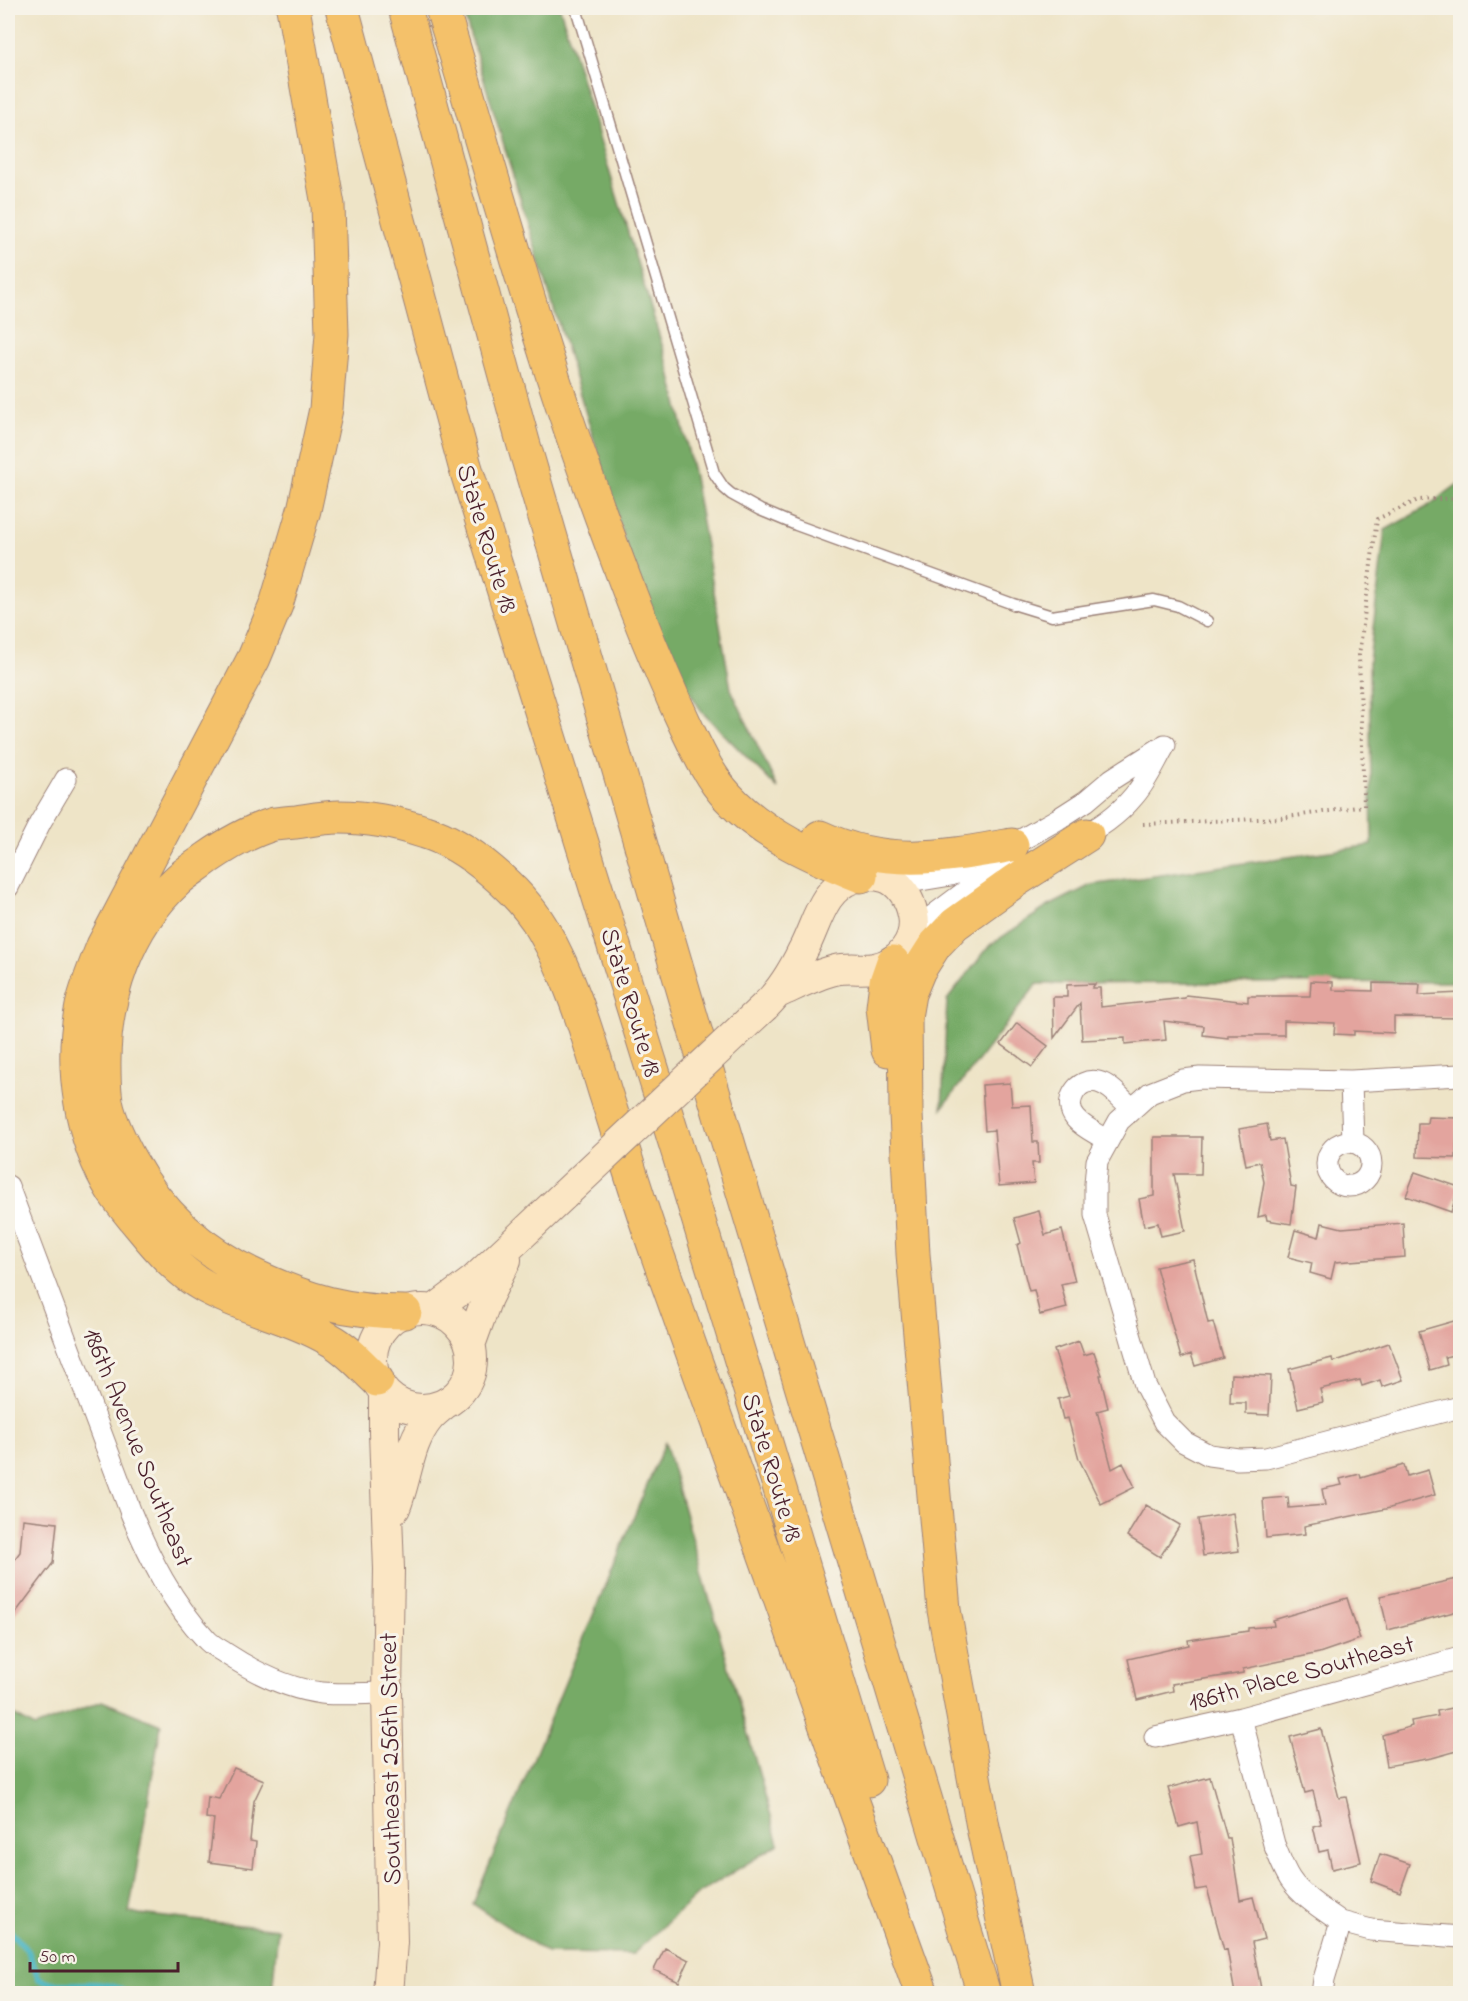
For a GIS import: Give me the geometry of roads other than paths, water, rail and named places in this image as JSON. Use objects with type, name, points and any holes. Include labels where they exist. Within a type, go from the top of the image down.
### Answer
[{"type":"highway","points":[[293,8],[328,205],[332,334],[326,409],[304,510],[276,605],[254,658],[103,946],[91,976],[82,1007],[78,1043],[78,1077],[85,1118],[102,1169],[114,1191],[158,1247],[185,1274],[203,1285],[332,1340],[354,1358],[381,1386]]},
{"type":"highway","name":"State Route 18","points":[[342,8],[465,466],[678,1152],[932,1994]]},
{"type":"highway","name":"State Route 18","points":[[405,8],[526,454],[725,1130],[984,1994]]},
{"type":"highway","points":[[442,8],[551,371],[601,519],[678,712],[716,783],[729,799],[782,840],[861,876]]},
{"type":"highway","points":[[678,712],[750,791],[785,818],[827,840],[865,852],[910,858],[949,856],[1012,845]]},
{"type":"highway","points":[[420,1311],[368,1311],[328,1304],[284,1289],[219,1256],[178,1227],[162,1208],[134,1168],[108,1111],[104,1084],[106,1014],[115,981],[130,945],[152,910],[178,880],[222,847],[274,824],[342,816],[394,822],[429,832],[470,855],[490,871],[527,907],[549,940],[567,977],[642,1213],[922,1994]]},
{"type":"highway","points":[[1019,1994],[983,1827],[944,1610],[913,1254],[906,1114],[905,1017],[909,994],[919,970],[935,945],[959,921],[1015,881],[1087,835]]},
{"type":"highway","points":[[893,962],[886,982],[883,1007],[889,1063],[890,1127],[900,1197],[913,1254]]},
{"type":"main road","points":[[420,1311],[447,1315],[457,1323],[465,1333],[470,1345],[472,1362],[469,1378],[460,1392],[447,1402],[431,1408],[414,1408],[398,1403],[381,1386],[372,1365],[374,1348],[380,1333],[391,1320],[420,1311],[466,1287],[772,999],[802,952],[828,895],[845,881],[861,876],[874,875],[897,884],[909,902],[914,917],[914,930],[910,942],[893,962],[876,968],[836,969],[814,976],[772,999]]},
{"type":"main road","points":[[470,1345],[487,1298],[516,1242]]},
{"type":"main road","name":"Southeast 256th Street","points":[[381,1386],[389,1525],[387,1693],[392,1942],[388,1994]]},
{"type":"main road","name":"Southeast 256th Street","points":[[389,1525],[418,1435],[430,1416],[447,1402]]},
{"type":"street","points":[[897,884],[951,875],[982,862],[1086,801],[1112,779],[1165,745],[1134,797],[1111,818],[1087,835],[973,886],[914,930]]},
{"type":"street","points":[[8,886],[40,823],[66,779]]},
{"type":"street","points":[[1461,1075],[1350,1081],[1200,1078],[1183,1080],[1150,1093],[1125,1115],[1097,1161],[1095,1184],[1095,1215],[1145,1385],[1164,1422],[1184,1442],[1209,1455],[1238,1459],[1266,1458],[1461,1407]]},
{"type":"street","points":[[1108,1141],[1074,1117],[1070,1102],[1077,1088],[1091,1081],[1106,1085],[1125,1115]]},
{"type":"street","points":[[1350,1081],[1353,1142]]},
{"type":"street","name":"186th Avenue Southeast","points":[[8,1186],[131,1513],[151,1561],[174,1598],[207,1641],[243,1665],[271,1678],[323,1693],[387,1693]]},
{"type":"street","name":"186th Place Southeast","points":[[1155,1737],[1241,1718],[1461,1658]]},
{"type":"street","points":[[1241,1718],[1274,1844],[1291,1881],[1314,1903],[1341,1922],[1371,1930],[1461,1937]]},
{"type":"street","points":[[1322,1994],[1324,1979],[1341,1922]]},
{"type":"lane","points":[[576,8],[714,473],[724,488],[739,500],[796,525],[1052,616],[1154,600],[1178,606],[1207,621]]},
{"type":"waterway","points":[[8,1929],[28,1951],[39,1979],[57,1984],[112,1986],[127,1994]]}]
